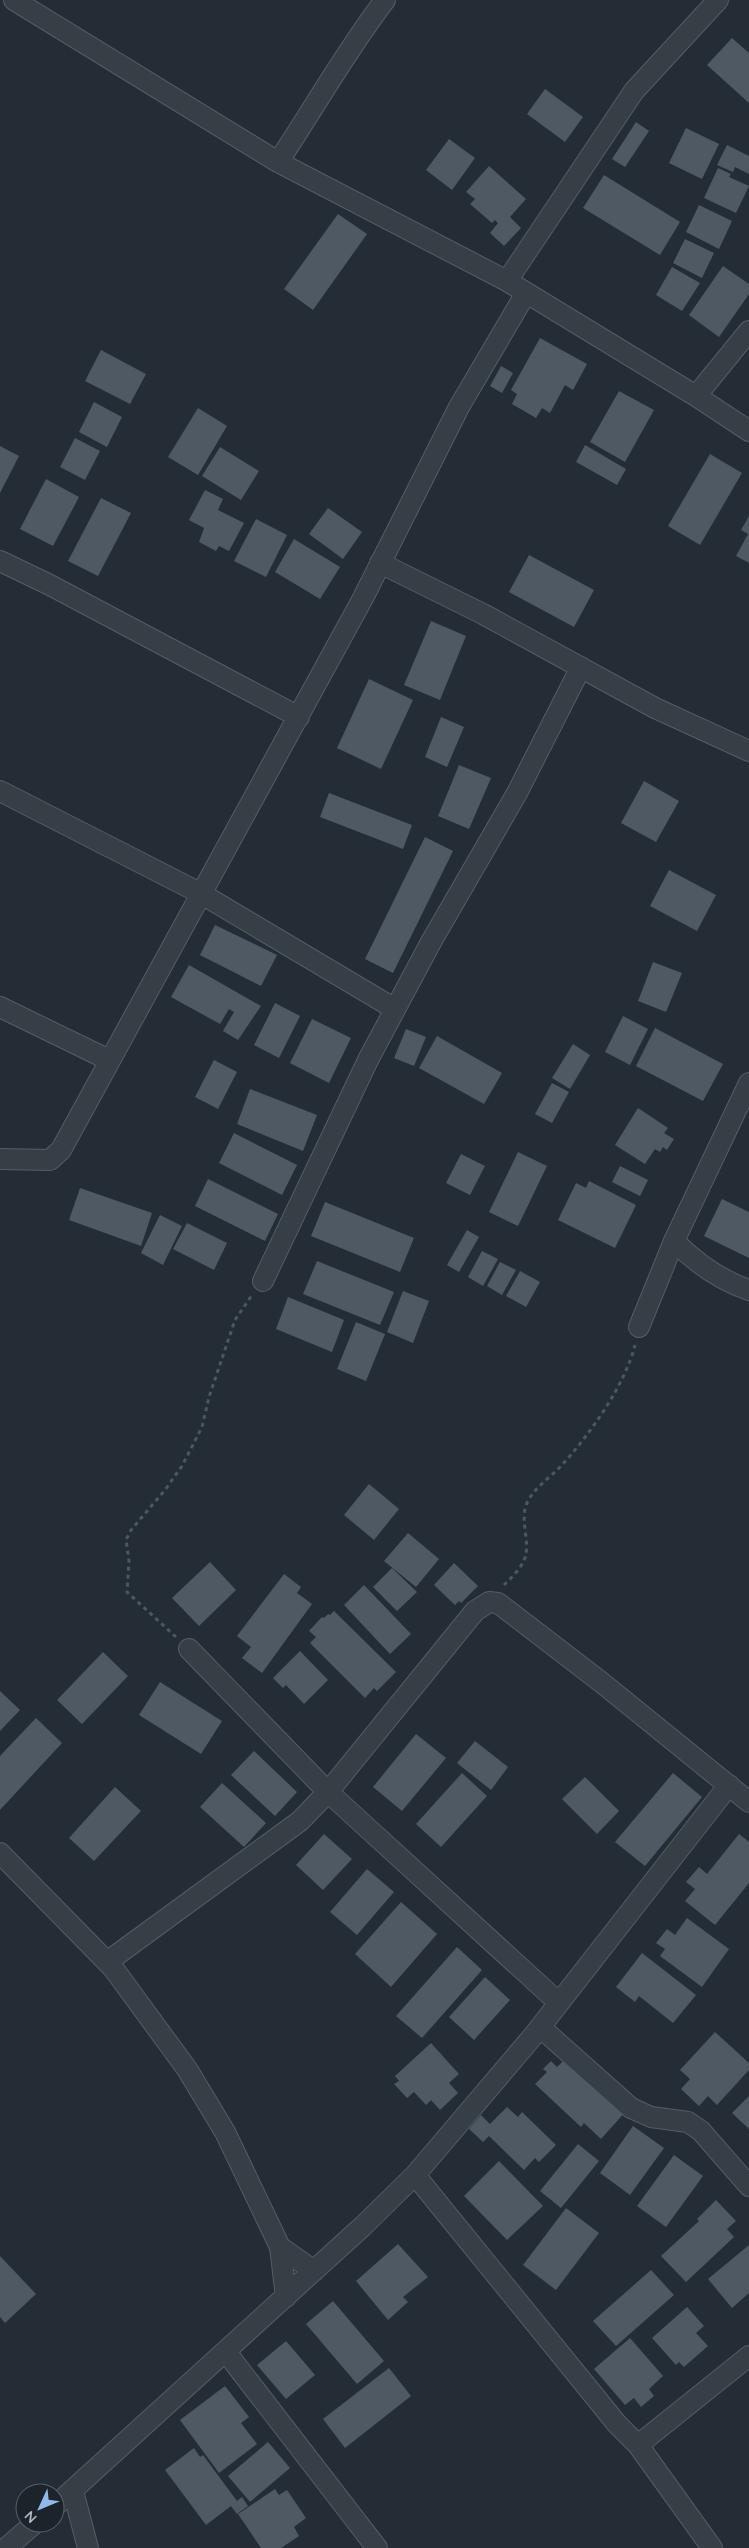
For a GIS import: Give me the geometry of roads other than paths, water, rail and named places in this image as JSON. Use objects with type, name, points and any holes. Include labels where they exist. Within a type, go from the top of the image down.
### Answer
[{"type":"street","points":[[14,0],[278,162],[507,281],[696,396],[749,431]]},
{"type":"street","points":[[278,162],[326,90],[357,36],[385,0]]},
{"type":"street","points":[[507,281],[634,91],[718,0]]},
{"type":"street","points":[[0,1159],[50,1160],[60,1150],[200,893],[299,717],[459,407],[526,293]]},
{"type":"street","points":[[696,396],[749,331]]},
{"type":"street","points":[[0,561],[50,585],[299,717]]},
{"type":"street","points":[[380,563],[483,614],[655,708],[749,752]]},
{"type":"street","points":[[263,1281],[368,1060],[517,793],[581,667]]},
{"type":"street","points":[[0,791],[200,893],[395,1009]]},
{"type":"street","points":[[0,1008],[109,1060]]},
{"type":"street","points":[[640,1327],[674,1241],[749,1083]]},
{"type":"street","points":[[674,1241],[699,1265],[749,1290]]},
{"type":"street","points":[[107,1962],[300,1822],[328,1792],[475,1611],[489,1602],[498,1603],[749,1802]]},
{"type":"street","points":[[189,1649],[328,1792],[559,2003]]},
{"type":"street","points":[[65,2498],[286,2297],[415,2175],[540,2027],[729,1785]]},
{"type":"street","points":[[0,1853],[107,1962],[187,2069],[225,2132],[280,2247],[286,2297]]},
{"type":"street","points":[[540,2027],[631,2108],[651,2117],[688,2122],[701,2131],[749,2186]]},
{"type":"street","points":[[415,2175],[617,2424],[638,2445],[712,2548]]},
{"type":"street","points":[[280,2247],[314,2271]]},
{"type":"street","points":[[226,2352],[377,2548]]},
{"type":"street","points":[[638,2445],[749,2356]]},
{"type":"street","points":[[73,2491],[88,2548]]},
{"type":"street","points":[[6,2548],[23,2533]]}]
